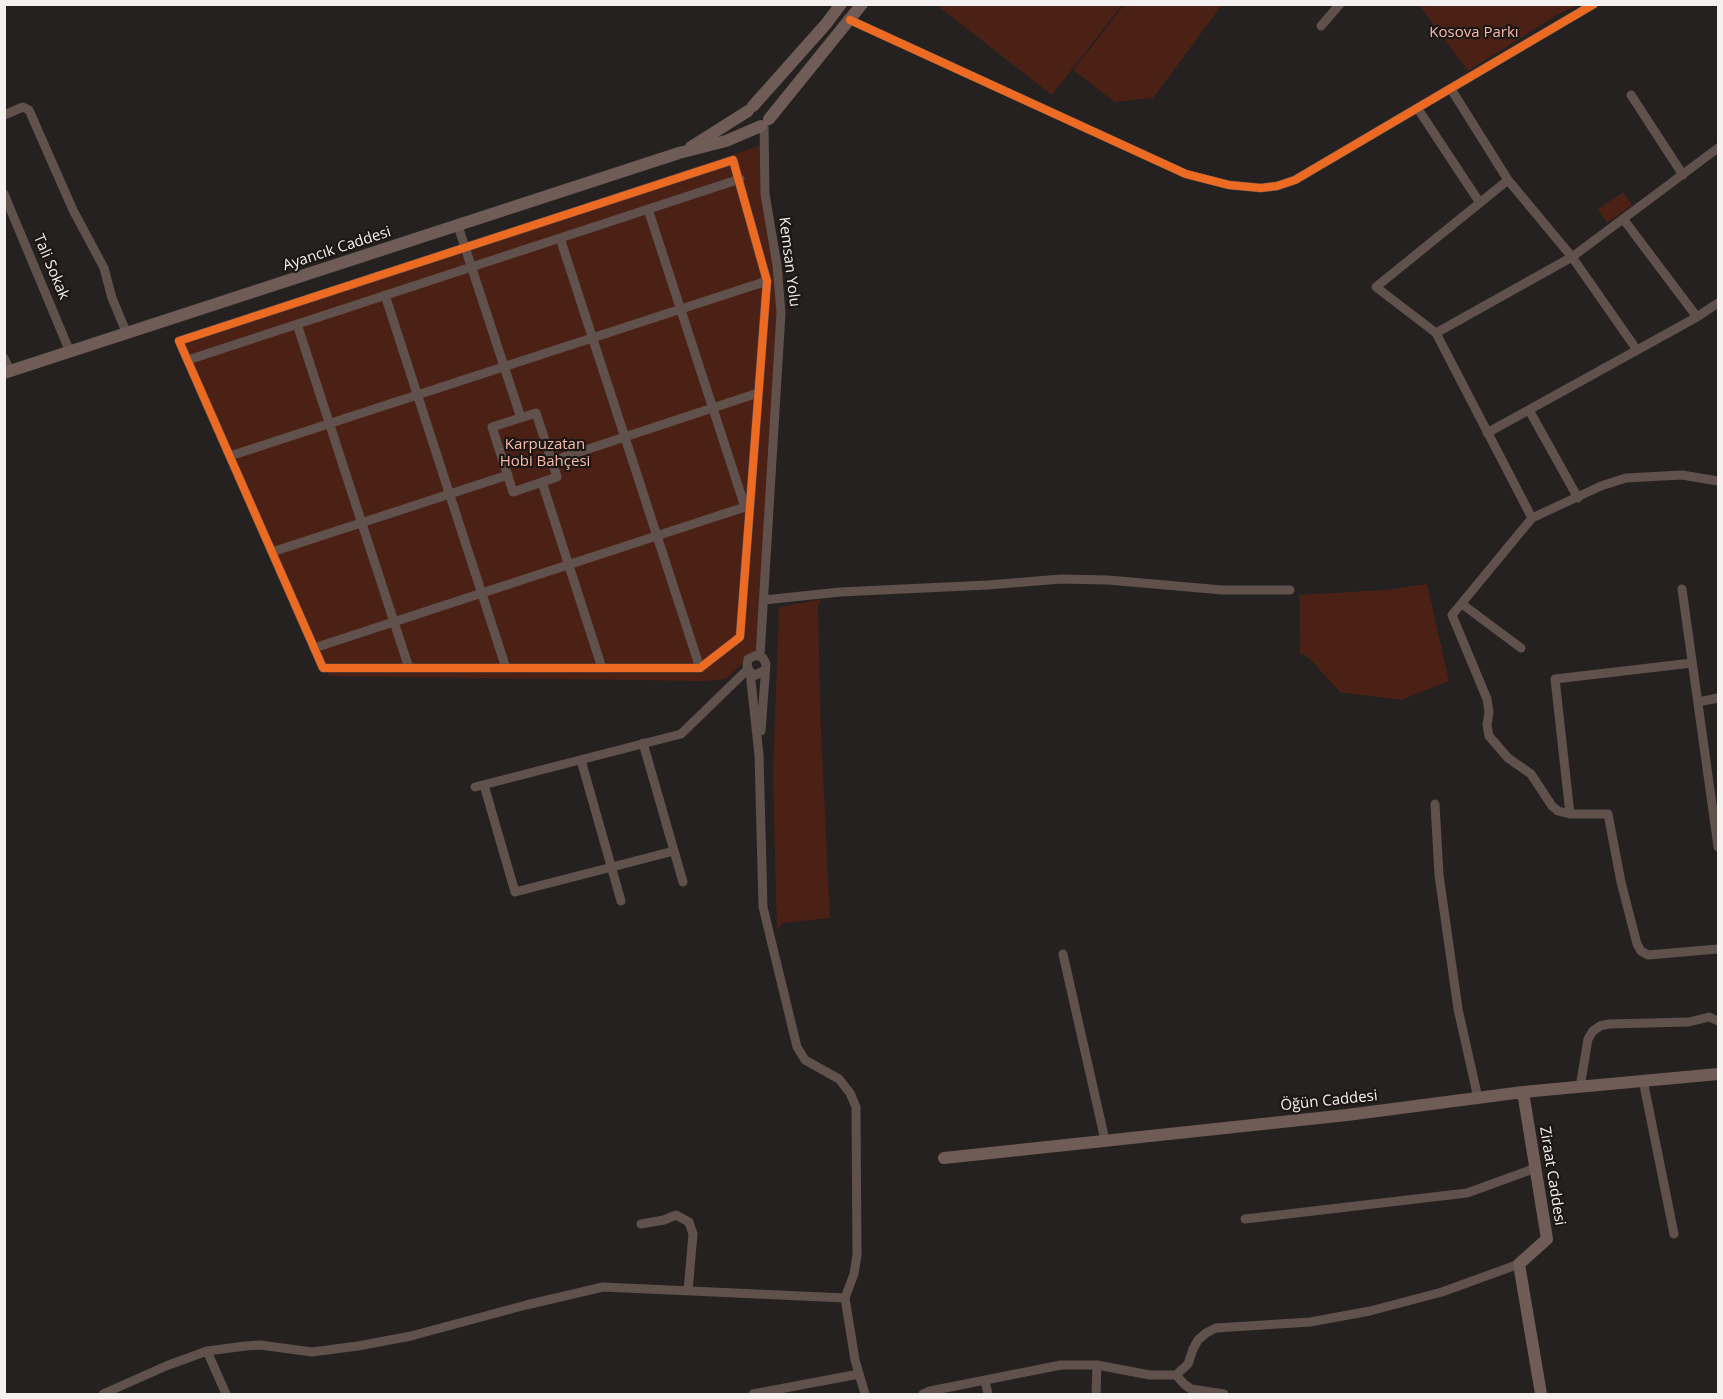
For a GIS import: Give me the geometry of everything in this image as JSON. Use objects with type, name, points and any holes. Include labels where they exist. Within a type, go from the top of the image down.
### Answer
[{"type":"street","name":"Ayancık Caddesi","points":[[679,153],[710,136],[750,109],[826,24],[840,4]]},
{"type":"street","name":"Ayancık Caddesi","points":[[7,372],[679,153],[726,141],[765,123],[862,4]]},
{"type":"street","points":[[1321,26],[1340,4]]},
{"type":"street","points":[[850,20],[1180,171],[1229,185],[1267,188],[1286,183],[1418,109],[1594,4]]},
{"type":"street","points":[[1451,89],[1508,180],[1572,257],[1637,350]]},
{"type":"street","points":[[1631,94],[1683,175]]},
{"type":"street","points":[[759,104],[766,107],[769,112],[765,123],[754,126],[749,121],[750,109],[759,104]]},
{"type":"street","points":[[4,115],[23,107],[29,110],[73,210],[104,268],[112,298],[127,334]]},
{"type":"street","points":[[1418,109],[1480,202]]},
{"type":"street","name":"Kemsan Yolu","points":[[760,656],[781,313],[777,265],[765,194],[765,123]]},
{"type":"street","points":[[1436,333],[1572,257],[1719,148]]},
{"type":"street","points":[[734,160],[740,179],[767,280],[740,637],[700,668],[323,668],[179,341],[614,199],[734,160]]},
{"type":"street","points":[[188,360],[740,179]]},
{"type":"street","points":[[1508,180],[1376,287],[1436,333],[1532,518]]},
{"type":"street","name":"Tali Sokak","points":[[4,194],[70,352]]},
{"type":"street","points":[[614,199],[620,218]]},
{"type":"street","points":[[648,209],[748,508]]},
{"type":"street","points":[[1624,220],[1697,317]]},
{"type":"street","points":[[458,226],[521,418]]},
{"type":"street","points":[[560,238],[700,668]]},
{"type":"street","points":[[230,456],[767,280]]},
{"type":"street","points":[[320,295],[327,314]]},
{"type":"street","points":[[385,295],[506,668]]},
{"type":"street","points":[[1487,433],[1717,307]]},
{"type":"street","points":[[297,324],[409,668]]},
{"type":"street","points":[[226,326],[232,345]]},
{"type":"street","points":[[4,358],[7,372]]},
{"type":"street","points":[[552,461],[759,393]]},
{"type":"street","points":[[1529,410],[1578,498]]},
{"type":"street","points":[[536,413],[557,477],[513,492],[492,427],[521,418],[536,413]]},
{"type":"street","points":[[272,552],[508,475]]},
{"type":"street","points":[[1719,481],[1682,475],[1637,476],[1601,486],[1532,518],[1452,615],[1487,699],[1489,736],[1508,758],[1531,774],[1555,808],[1569,814],[1608,814],[1621,882],[1637,944],[1641,951],[1648,955],[1719,950]]},
{"type":"street","points":[[542,482],[602,668]]},
{"type":"street","points":[[314,648],[748,508]]},
{"type":"street","points":[[764,600],[840,592],[1061,579],[1108,580],[1222,590],[1290,590]]},
{"type":"street","points":[[1683,589],[1719,847]]},
{"type":"street","points":[[1461,604],[1521,648]]},
{"type":"street","points":[[759,755],[765,660],[760,656],[753,656],[748,660],[759,755],[764,907],[797,1047],[805,1060],[839,1078],[850,1093],[856,1107],[856,1255],[854,1274],[845,1298],[855,1360],[865,1395]]},
{"type":"street","points":[[1569,814],[1555,679],[1692,663]]},
{"type":"street","points":[[749,671],[759,674],[765,670]]},
{"type":"street","points":[[674,851],[514,892],[479,786],[681,734],[749,671]]},
{"type":"street","points":[[1698,702],[1719,698]]},
{"type":"street","points":[[643,743],[683,882]]},
{"type":"street","points":[[581,760],[621,901]]},
{"type":"street","points":[[1435,804],[1439,875],[1456,998],[1478,1098]]},
{"type":"street","points":[[1063,954],[1105,1140]]},
{"type":"street","points":[[1580,1087],[1588,1039],[1600,1026],[1689,1022],[1709,1017],[1719,1020]]},
{"type":"street","name":"Öğün Caddesi","points":[[944,1158],[1347,1115],[1523,1092],[1719,1074]]},
{"type":"street","points":[[1642,1080],[1674,1234]]},
{"type":"street","name":"Ziraat Caddesi","points":[[1519,1264],[1547,1239],[1523,1092]]},
{"type":"street","points":[[1245,1219],[1467,1193],[1536,1168]]},
{"type":"street","points":[[640,1224],[664,1220],[676,1215],[689,1222],[693,1234],[688,1291]]},
{"type":"street","points":[[923,1395],[930,1391],[1055,1366],[1097,1365],[1149,1375],[1176,1375],[1188,1364],[1192,1349],[1198,1340],[1216,1328],[1310,1322],[1363,1313],[1442,1292],[1519,1264],[1542,1395]]},
{"type":"street","points":[[103,1395],[166,1366],[207,1351],[260,1345],[312,1352],[358,1346],[411,1336],[603,1287],[845,1298]]},
{"type":"street","points":[[207,1351],[226,1395]]},
{"type":"street","points":[[1096,1395],[1097,1365]]},
{"type":"street","points":[[753,1395],[859,1374]]},
{"type":"street","points":[[1176,1375],[1191,1389],[1224,1395]]},
{"type":"street","points":[[985,1381],[988,1395]]},
{"type":"green space","points":[[1125,4],[1222,5],[1153,98],[1115,102],[1073,70]]},
{"type":"green space","points":[[941,5],[1122,5],[1052,95],[939,7]]},
{"type":"green space","name":"Kosova Parkı","points":[[1419,5],[1579,5],[1560,13],[1468,71]]},
{"type":"green space","name":"Karpuzatan Hobi Bahçesi","points":[[759,146],[770,153],[762,191],[783,276],[760,629],[756,651],[726,679],[704,681],[329,676],[181,337]]},
{"type":"green space","points":[[1623,192],[1632,205],[1607,223],[1598,209]]},
{"type":"green space","points":[[1427,584],[1449,681],[1401,700],[1340,692],[1310,659],[1300,653],[1299,595],[1385,590]]},
{"type":"green space","points":[[822,599],[818,606],[821,732],[830,918],[782,923],[777,931],[773,774],[779,607]]},
{"type":"cycle path","points":[[850,20],[1186,174],[1229,185],[1261,188],[1295,180],[1594,4]]},
{"type":"cycle path","points":[[733,160],[767,281],[740,637],[700,668],[323,668],[179,341],[733,160]]}]
